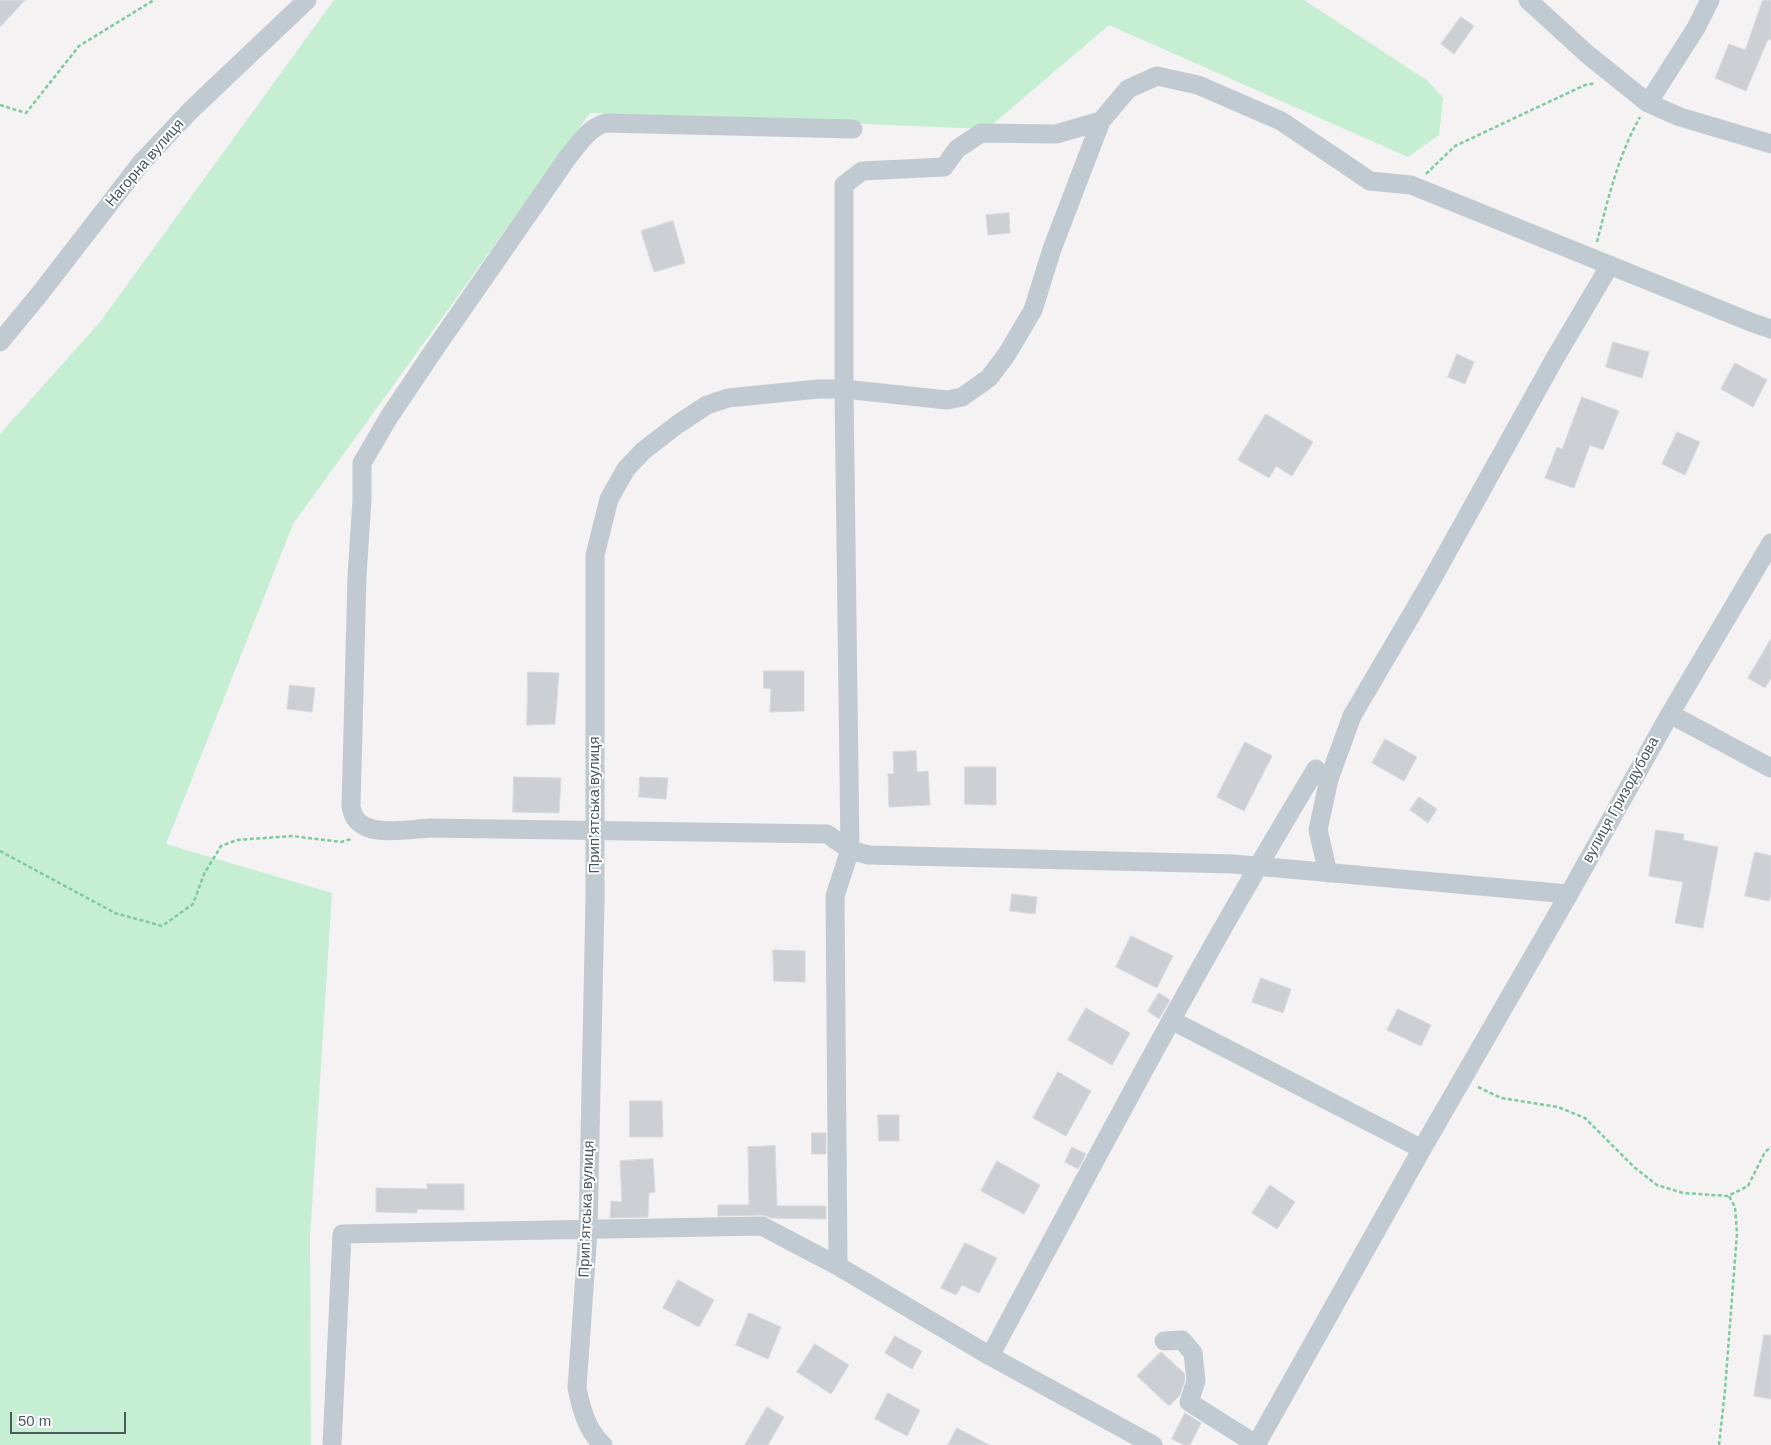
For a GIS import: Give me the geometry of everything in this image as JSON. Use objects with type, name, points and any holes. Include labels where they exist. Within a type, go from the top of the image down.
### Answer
[{"type":"street","name":"Нагорна вулиця","points":[[0,342],[141,163],[191,110],[307,0]]},
{"type":"street","points":[[1528,0],[1587,54],[1648,103],[1680,116],[1771,144]]},
{"type":"street","points":[[1648,103],[1696,28],[1710,0]]},
{"type":"street","points":[[838,1266],[835,896],[850,850],[844,389],[844,185],[862,171],[944,167],[957,149],[981,133],[1056,134],[1100,121],[1128,89],[1156,76],[1198,85],[1281,121],[1370,181],[1410,185],[1771,329]]},
{"type":"street","name":"Прип’ятська вулиця","points":[[603,1445],[598,1440],[581,1410],[576,1388],[588,1230],[596,830],[595,555],[609,499],[626,469],[643,451],[678,424],[707,406],[728,398],[818,389],[844,389],[948,400],[962,397],[989,378],[1007,354],[1033,310],[1052,249],[1100,121]]},
{"type":"street","points":[[853,130],[606,123],[598,125],[568,157],[434,350],[389,417],[362,463],[351,807],[355,818],[366,827],[379,831],[430,828],[827,834],[850,850],[869,855],[1233,864],[1569,894]]},
{"type":"street","points":[[1328,873],[1318,830],[1329,779],[1352,716],[1430,583],[1555,358],[1602,261]]},
{"type":"street","name":"вулиця Гризодубова","points":[[1256,1445],[1670,714],[1771,543]]},
{"type":"street","points":[[1670,714],[1771,768]]},
{"type":"street","points":[[990,1356],[1171,1020],[1257,867],[1316,769]]},
{"type":"street","points":[[1171,1020],[1422,1149]]},
{"type":"street","points":[[332,1445],[342,1234],[762,1226],[838,1266],[990,1356],[1153,1445]]},
{"type":"street","points":[[1164,1341],[1182,1340],[1193,1353],[1196,1381],[1189,1402],[1256,1445]]},
{"type":"path","points":[[0,105],[26,114],[80,46],[154,0]]},
{"type":"path","points":[[1410,185],[1424,177],[1455,146],[1585,85],[1619,80]]},
{"type":"path","points":[[1602,261],[1610,191],[1628,138],[1648,103]]},
{"type":"path","points":[[0,851],[115,913],[162,926],[193,904],[204,874],[221,846],[237,840],[292,836],[341,842],[379,831]]},
{"type":"path","points":[[1463,1077],[1482,1090],[1501,1098],[1558,1107],[1585,1118],[1634,1168],[1657,1185],[1683,1193],[1728,1196],[1748,1186],[1765,1152],[1771,1147]]},
{"type":"path","points":[[1719,1445],[1737,1233],[1735,1207],[1728,1196]]},
{"type":"green space","points":[[334,0],[1304,0],[1428,81],[1443,98],[1439,135],[1408,157],[1109,25],[987,129],[590,113],[293,524],[166,844],[332,893],[310,1237],[311,1445],[0,1445],[0,434],[100,322]]},
{"type":"building","points":[[0,0],[25,0],[0,27]]},
{"type":"building","points":[[1763,0],[1771,0],[1771,40],[1768,39],[1746,91],[1715,78],[1729,44],[1745,50]]},
{"type":"building","points":[[1461,17],[1474,26],[1454,54],[1441,44]]},
{"type":"building","points":[[1009,213],[1010,233],[988,235],[986,215]]},
{"type":"building","points":[[673,221],[685,263],[654,272],[641,231]]},
{"type":"building","points":[[1613,342],[1649,352],[1642,378],[1606,367]]},
{"type":"building","points":[[1457,354],[1474,362],[1465,384],[1448,377]]},
{"type":"building","points":[[1735,363],[1767,380],[1753,407],[1721,389]]},
{"type":"building","points":[[1582,397],[1619,411],[1603,450],[1590,445],[1574,488],[1545,478],[1557,447],[1562,449]]},
{"type":"building","points":[[1266,414],[1313,442],[1292,476],[1276,466],[1269,478],[1238,460]]},
{"type":"building","points":[[1677,432],[1700,442],[1685,475],[1662,464]]},
{"type":"building","points":[[1771,639],[1771,678],[1765,688],[1748,678]]},
{"type":"building","points":[[764,671],[804,671],[804,711],[770,712],[771,689],[764,688]]},
{"type":"building","points":[[528,672],[559,673],[555,724],[527,725]]},
{"type":"building","points":[[290,685],[315,688],[312,712],[287,709]]},
{"type":"building","points":[[1385,739],[1417,757],[1404,781],[1372,763]]},
{"type":"building","points":[[1245,742],[1272,756],[1244,811],[1217,797]]},
{"type":"building","points":[[916,751],[917,772],[928,771],[930,805],[889,807],[888,774],[894,774],[893,752]]},
{"type":"building","points":[[965,767],[996,767],[996,805],[965,804]]},
{"type":"building","points":[[514,777],[561,778],[559,813],[513,812]]},
{"type":"building","points":[[640,777],[668,778],[666,799],[639,797]]},
{"type":"building","points":[[1419,797],[1437,809],[1428,823],[1410,810]]},
{"type":"building","points":[[1656,830],[1684,834],[1683,840],[1718,847],[1703,928],[1675,923],[1683,882],[1649,876]]},
{"type":"building","points":[[1755,852],[1771,856],[1771,895],[1769,901],[1745,896]]},
{"type":"building","points":[[1012,894],[1037,897],[1035,914],[1010,911]]},
{"type":"building","points":[[1131,936],[1173,956],[1157,988],[1116,967]]},
{"type":"building","points":[[773,950],[805,951],[805,982],[774,981]]},
{"type":"building","points":[[1261,978],[1291,989],[1283,1013],[1252,1002]]},
{"type":"building","points":[[1159,993],[1170,1000],[1159,1019],[1148,1011]]},
{"type":"building","points":[[1086,1008],[1130,1033],[1112,1065],[1068,1040]]},
{"type":"building","points":[[1398,1009],[1431,1025],[1421,1046],[1387,1030]]},
{"type":"building","points":[[1058,1072],[1091,1091],[1066,1136],[1033,1118]]},
{"type":"building","points":[[630,1101],[662,1101],[663,1137],[630,1137]]},
{"type":"building","points":[[878,1115],[899,1115],[899,1141],[879,1141]]},
{"type":"building","points":[[812,1133],[826,1133],[826,1154],[812,1154]]},
{"type":"building","points":[[775,1146],[777,1206],[826,1206],[826,1219],[772,1218],[762,1215],[718,1216],[718,1205],[749,1205],[748,1147]]},
{"type":"building","points":[[1072,1147],[1086,1154],[1078,1169],[1065,1162]]},
{"type":"building","points":[[653,1159],[655,1192],[649,1193],[648,1217],[610,1218],[611,1201],[622,1202],[620,1161]]},
{"type":"building","points":[[997,1161],[1040,1185],[1024,1214],[981,1191]]},
{"type":"building","points":[[427,1184],[464,1184],[464,1210],[417,1209],[417,1213],[376,1212],[376,1188],[427,1189]]},
{"type":"building","points":[[1270,1185],[1295,1202],[1277,1229],[1252,1213]]},
{"type":"building","points":[[965,1243],[997,1258],[979,1293],[962,1285],[956,1295],[941,1288]]},
{"type":"building","points":[[678,1280],[714,1300],[699,1327],[663,1308]]},
{"type":"building","points":[[749,1313],[781,1327],[768,1359],[736,1345]]},
{"type":"building","points":[[1764,1335],[1771,1335],[1771,1399],[1754,1396]]},
{"type":"building","points":[[895,1336],[922,1351],[912,1369],[885,1353]]},
{"type":"building","points":[[815,1344],[849,1365],[831,1394],[797,1372]]},
{"type":"building","points":[[1161,1352],[1184,1373],[1185,1380],[1180,1395],[1169,1406],[1137,1376]]},
{"type":"building","points":[[888,1393],[920,1410],[907,1436],[875,1419]]},
{"type":"building","points":[[767,1407],[784,1417],[768,1445],[745,1445]]},
{"type":"building","points":[[1185,1413],[1201,1423],[1190,1445],[1184,1445],[1172,1439]]},
{"type":"building","points":[[957,1428],[989,1445],[948,1445]]}]
